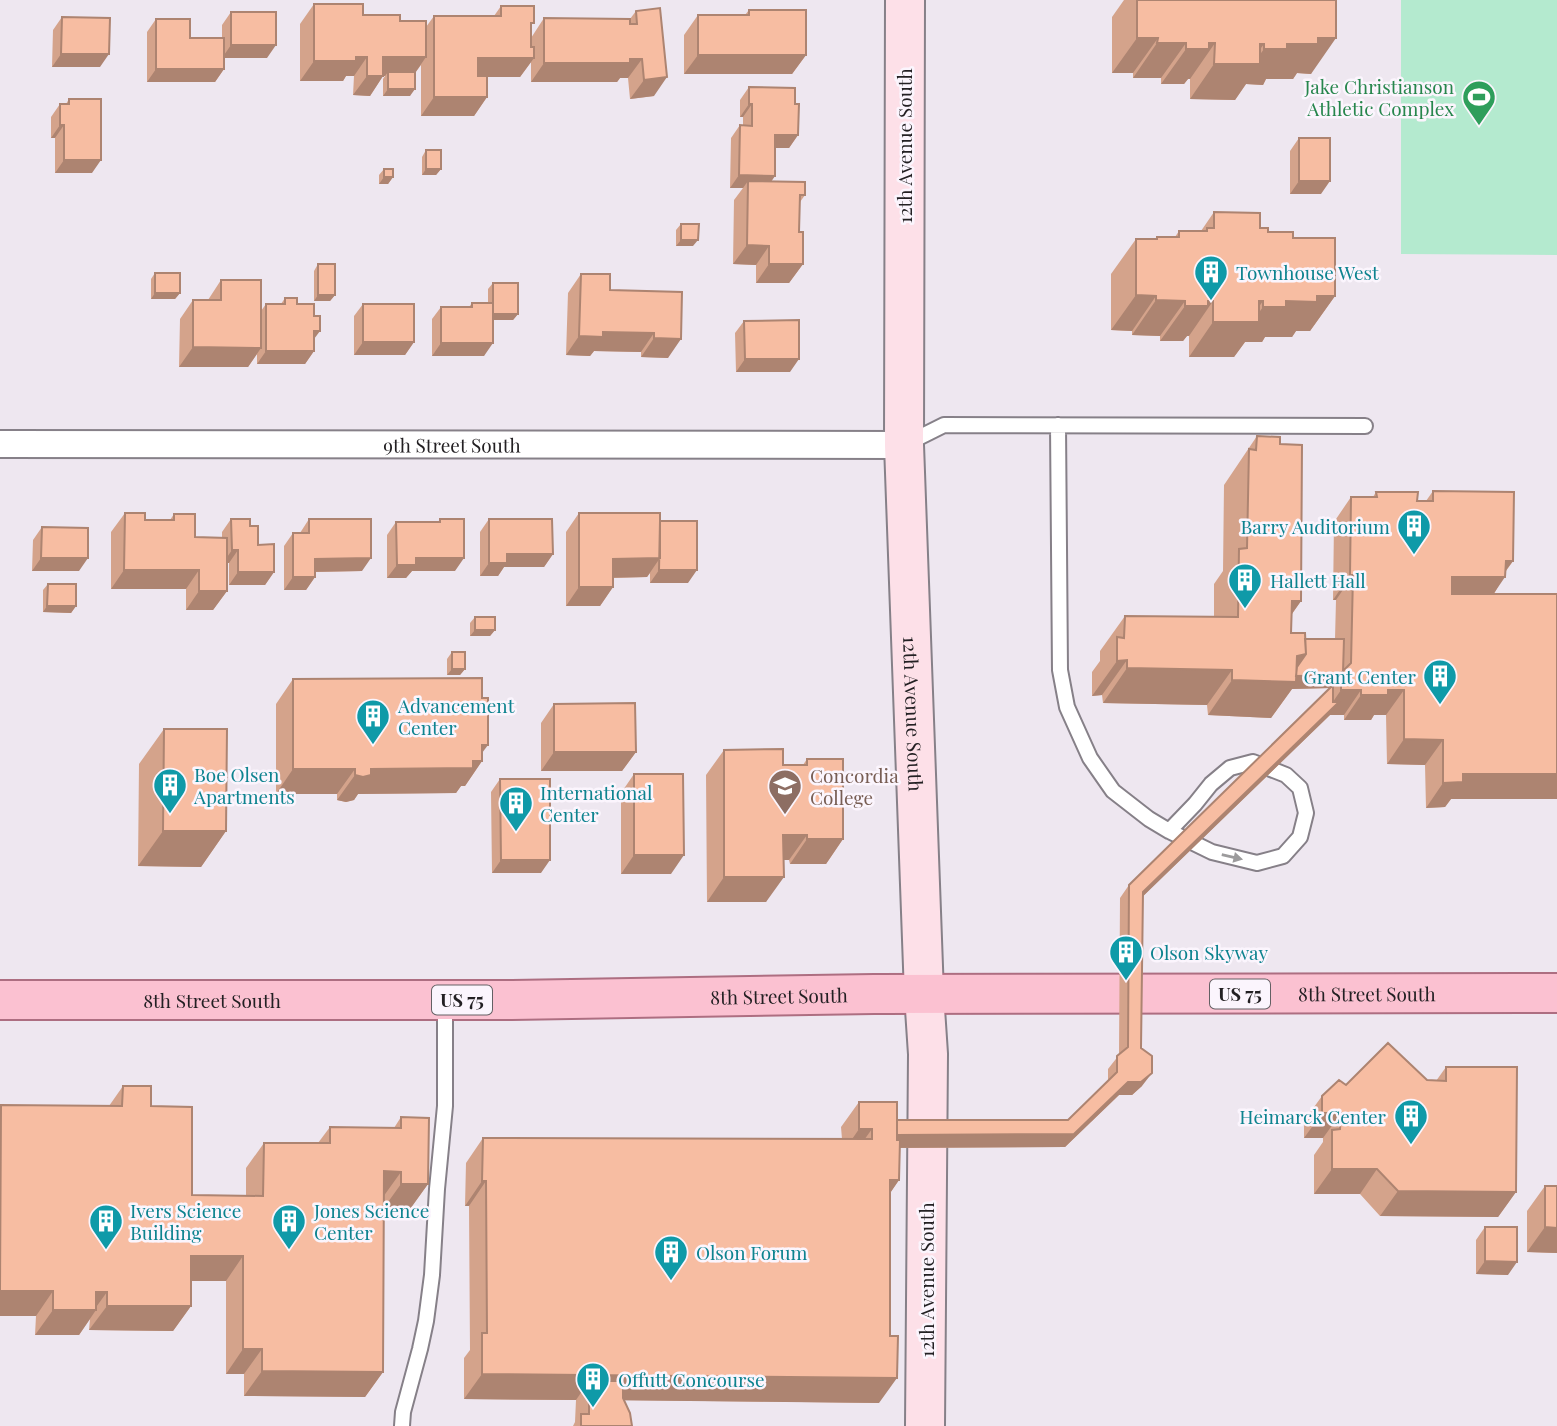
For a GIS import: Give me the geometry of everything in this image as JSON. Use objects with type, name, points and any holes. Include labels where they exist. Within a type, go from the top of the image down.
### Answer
[{"type":"main road","name":"8th Street South","points":[[0,1000],[1557,993]]},
{"type":"street","name":"12th Avenue South","points":[[905,0],[904,445],[928,1054],[925,1426]]},
{"type":"street","name":"9th Street South","points":[[0,444],[904,445]]},
{"type":"lane","points":[[904,445],[944,425],[1365,426]]},
{"type":"lane","points":[[1058,425],[1060,670],[1067,706],[1090,758],[1113,791],[1149,819],[1169,831],[1212,852],[1257,863],[1283,856],[1300,837],[1306,813],[1300,788],[1286,775],[1253,762],[1230,768],[1211,784],[1169,831]]},
{"type":"lane","points":[[402,1426],[403,1412],[426,1321],[432,1275],[445,1106],[445,1000]]},
{"type":"green space","name":"Jake Christianson Athletic Complex","points":[[1401,0],[1557,0],[1557,255],[1401,254]]},
{"type":"building","points":[[1137,0],[1336,0],[1336,38],[1318,38],[1318,44],[1287,44],[1287,49],[1264,49],[1264,44],[1260,44],[1260,64],[1214,64],[1215,43],[1209,43],[1209,49],[1186,49],[1186,43],[1157,43],[1158,38],[1137,38]]},
{"type":"building","points":[[314,4],[363,4],[363,15],[400,15],[400,21],[426,21],[426,57],[383,57],[383,76],[367,76],[367,57],[356,57],[356,61],[314,61]]},
{"type":"building","points":[[501,6],[534,6],[531,47],[534,47],[534,58],[478,58],[478,76],[487,76],[487,97],[434,97],[434,16],[501,16]]},
{"type":"building","points":[[660,8],[667,77],[644,80],[642,59],[630,59],[630,63],[544,63],[544,18],[630,19],[630,24],[637,24],[636,11]]},
{"type":"building","points":[[749,10],[806,10],[806,55],[698,55],[698,15],[749,15]]},
{"type":"building","points":[[231,12],[276,12],[276,45],[231,45]]},
{"type":"building","points":[[62,17],[110,18],[109,54],[61,54]]},
{"type":"building","points":[[156,19],[190,19],[190,38],[224,38],[224,69],[156,69]]},
{"type":"building","points":[[388,72],[415,72],[415,89],[388,89]]},
{"type":"building","points":[[749,87],[795,88],[795,104],[799,104],[798,135],[775,135],[775,176],[739,175],[740,125],[752,126]]},
{"type":"building","points":[[69,99],[101,99],[101,160],[64,160],[64,125],[60,125],[60,104],[69,104]]},
{"type":"building","points":[[1299,138],[1330,138],[1330,181],[1299,181]]},
{"type":"building","points":[[426,150],[441,150],[441,169],[426,169]]},
{"type":"building","points":[[384,169],[393,169],[393,177],[384,177]]},
{"type":"building","points":[[748,181],[805,182],[805,195],[800,195],[799,232],[803,232],[803,264],[769,264],[769,246],[747,245]]},
{"type":"building","points":[[1214,212],[1260,213],[1260,228],[1268,228],[1268,232],[1293,232],[1293,238],[1335,238],[1335,296],[1317,296],[1317,302],[1286,301],[1286,307],[1263,307],[1263,301],[1259,301],[1259,322],[1213,322],[1213,301],[1208,301],[1208,306],[1185,306],[1185,301],[1156,300],[1156,296],[1136,295],[1136,239],[1179,237],[1179,231],[1207,231],[1207,228],[1214,228]]},
{"type":"building","points":[[681,224],[699,224],[698,240],[681,240]]},
{"type":"building","points":[[318,264],[335,264],[335,295],[318,295]]},
{"type":"building","points":[[155,273],[180,273],[180,293],[155,293]]},
{"type":"building","points":[[581,274],[610,274],[610,290],[682,292],[681,339],[654,338],[654,333],[603,332],[603,337],[579,336]]},
{"type":"building","points":[[221,280],[261,280],[261,348],[193,347],[193,300],[221,300]]},
{"type":"building","points":[[493,283],[518,283],[518,314],[493,314]]},
{"type":"building","points":[[285,298],[297,298],[297,304],[314,304],[314,316],[320,316],[320,331],[314,331],[314,351],[266,351],[266,304],[285,304]]},
{"type":"building","points":[[472,303],[493,303],[493,343],[441,343],[441,307],[472,307]]},
{"type":"building","points":[[363,304],[414,304],[414,342],[363,342]]},
{"type":"building","points":[[799,320],[799,359],[745,359],[744,321]]},
{"type":"building","points":[[1257,436],[1280,437],[1280,444],[1302,445],[1301,601],[1292,601],[1291,633],[1305,633],[1306,654],[1297,656],[1296,682],[1232,680],[1232,670],[1127,668],[1127,660],[1117,661],[1117,637],[1124,638],[1125,616],[1238,617],[1239,549],[1247,548],[1249,449],[1256,450]]},
{"type":"building","points":[[1433,491],[1514,492],[1513,561],[1506,561],[1505,577],[1452,577],[1452,594],[1557,594],[1557,774],[1463,774],[1463,782],[1443,783],[1443,740],[1404,739],[1404,690],[1388,690],[1388,695],[1361,695],[1361,690],[1341,690],[1341,673],[1351,663],[1351,497],[1377,497],[1376,492],[1418,492],[1417,501],[1433,501]]},
{"type":"building","points":[[125,513],[145,513],[145,520],[174,520],[174,514],[195,514],[195,537],[227,538],[227,591],[199,591],[199,570],[124,570]]},
{"type":"building","points":[[579,513],[660,513],[660,558],[613,559],[613,587],[579,587]]},
{"type":"building","points":[[231,519],[250,519],[250,526],[258,526],[258,545],[274,544],[274,572],[238,572],[238,550],[232,550]]},
{"type":"building","points":[[309,519],[371,519],[371,558],[315,559],[315,577],[293,577],[293,533],[309,533]]},
{"type":"building","points":[[440,519],[464,519],[464,558],[416,558],[416,565],[397,565],[396,522],[440,522]]},
{"type":"building","points":[[489,519],[552,519],[553,554],[507,554],[507,563],[489,563]]},
{"type":"building","points":[[660,521],[697,521],[697,570],[659,570]]},
{"type":"building","points":[[42,527],[88,528],[88,558],[41,558]]},
{"type":"building","points":[[48,584],[76,584],[76,606],[47,606]]},
{"type":"building","points":[[475,617],[495,617],[495,630],[475,630]]},
{"type":"building","points":[[1305,639],[1344,639],[1343,672],[1340,675],[1296,676],[1297,667],[1306,654]]},
{"type":"building","points":[[452,652],[465,652],[465,669],[452,669]]},
{"type":"building","name":"Advancement Center","points":[[482,678],[482,698],[488,698],[488,745],[482,745],[482,761],[473,761],[473,768],[371,769],[371,775],[363,777],[355,775],[355,769],[293,769],[293,679]]},
{"type":"building","points":[[1333,685],[1333,702],[1339,702],[1143,892],[1141,1048],[1152,1056],[1152,1073],[1141,1082],[1128,1082],[1074,1134],[897,1135],[897,1120],[1068,1120],[1117,1072],[1117,1056],[1128,1047],[1129,885]]},
{"type":"building","points":[[635,703],[636,752],[554,752],[554,704]]},
{"type":"building","points":[[164,729],[227,729],[226,831],[163,831]]},
{"type":"building","points":[[783,749],[783,765],[807,765],[807,759],[843,759],[843,839],[807,839],[807,835],[783,835],[784,877],[724,877],[724,750]]},
{"type":"building","points":[[634,774],[683,774],[684,855],[634,855]]},
{"type":"building","name":"International Center","points":[[500,779],[550,779],[550,860],[501,860]]},
{"type":"building","name":"Heimarck Center","points":[[1388,1043],[1427,1080],[1446,1081],[1446,1067],[1517,1067],[1516,1192],[1398,1191],[1377,1169],[1332,1169],[1332,1130],[1340,1129],[1341,1113],[1322,1113],[1322,1096],[1339,1080],[1346,1085]]},
{"type":"building","points":[[123,1086],[151,1086],[151,1106],[192,1107],[192,1195],[263,1196],[264,1143],[330,1143],[330,1127],[401,1128],[401,1117],[429,1118],[428,1184],[401,1184],[401,1172],[384,1171],[383,1372],[262,1371],[262,1349],[243,1349],[243,1256],[191,1256],[191,1306],[107,1306],[107,1292],[96,1292],[96,1310],[53,1310],[53,1291],[0,1291],[1,1105],[122,1106]]},
{"type":"building","name":"Olson Forum","points":[[859,1102],[897,1102],[899,1180],[890,1180],[890,1336],[898,1336],[897,1378],[482,1374],[482,1333],[487,1333],[486,1181],[482,1181],[483,1138],[872,1139],[872,1129],[859,1129]]},
{"type":"building","points":[[1545,1186],[1557,1186],[1557,1228],[1545,1227]]},
{"type":"building","points":[[1485,1227],[1517,1227],[1517,1262],[1485,1261]]},
{"type":"building","points":[[589,1381],[623,1381],[623,1398],[632,1426],[581,1426],[581,1414],[589,1414]]},
{"type":"place","name":"Jake Christianson Athletic Complex","points":[[1479,127]]},
{"type":"place","name":"Townhouse West","points":[[1211,302]]},
{"type":"place","name":"Barry Auditorium","points":[[1414,556]]},
{"type":"place","name":"Hallett Hall","points":[[1245,610]]},
{"type":"place","name":"Grant Center","points":[[1440,706]]},
{"type":"place","name":"Advancement Center","points":[[373,746]]},
{"type":"place","name":"Boe Olsen Apartments","points":[[170,815]]},
{"type":"place","name":"Concordia College","points":[[785,816]]},
{"type":"place","name":"International Center","points":[[516,833]]},
{"type":"place","name":"Olson Skyway","points":[[1126,982]]},
{"type":"place","name":"Heimarck Center","points":[[1411,1146]]},
{"type":"place","name":"Ivers Science Building","points":[[106,1251]]},
{"type":"place","name":"Jones Science Center","points":[[289,1251]]},
{"type":"place","name":"Olson Forum","points":[[671,1282]]},
{"type":"place","name":"Offutt Concourse","points":[[593,1409]]}]
